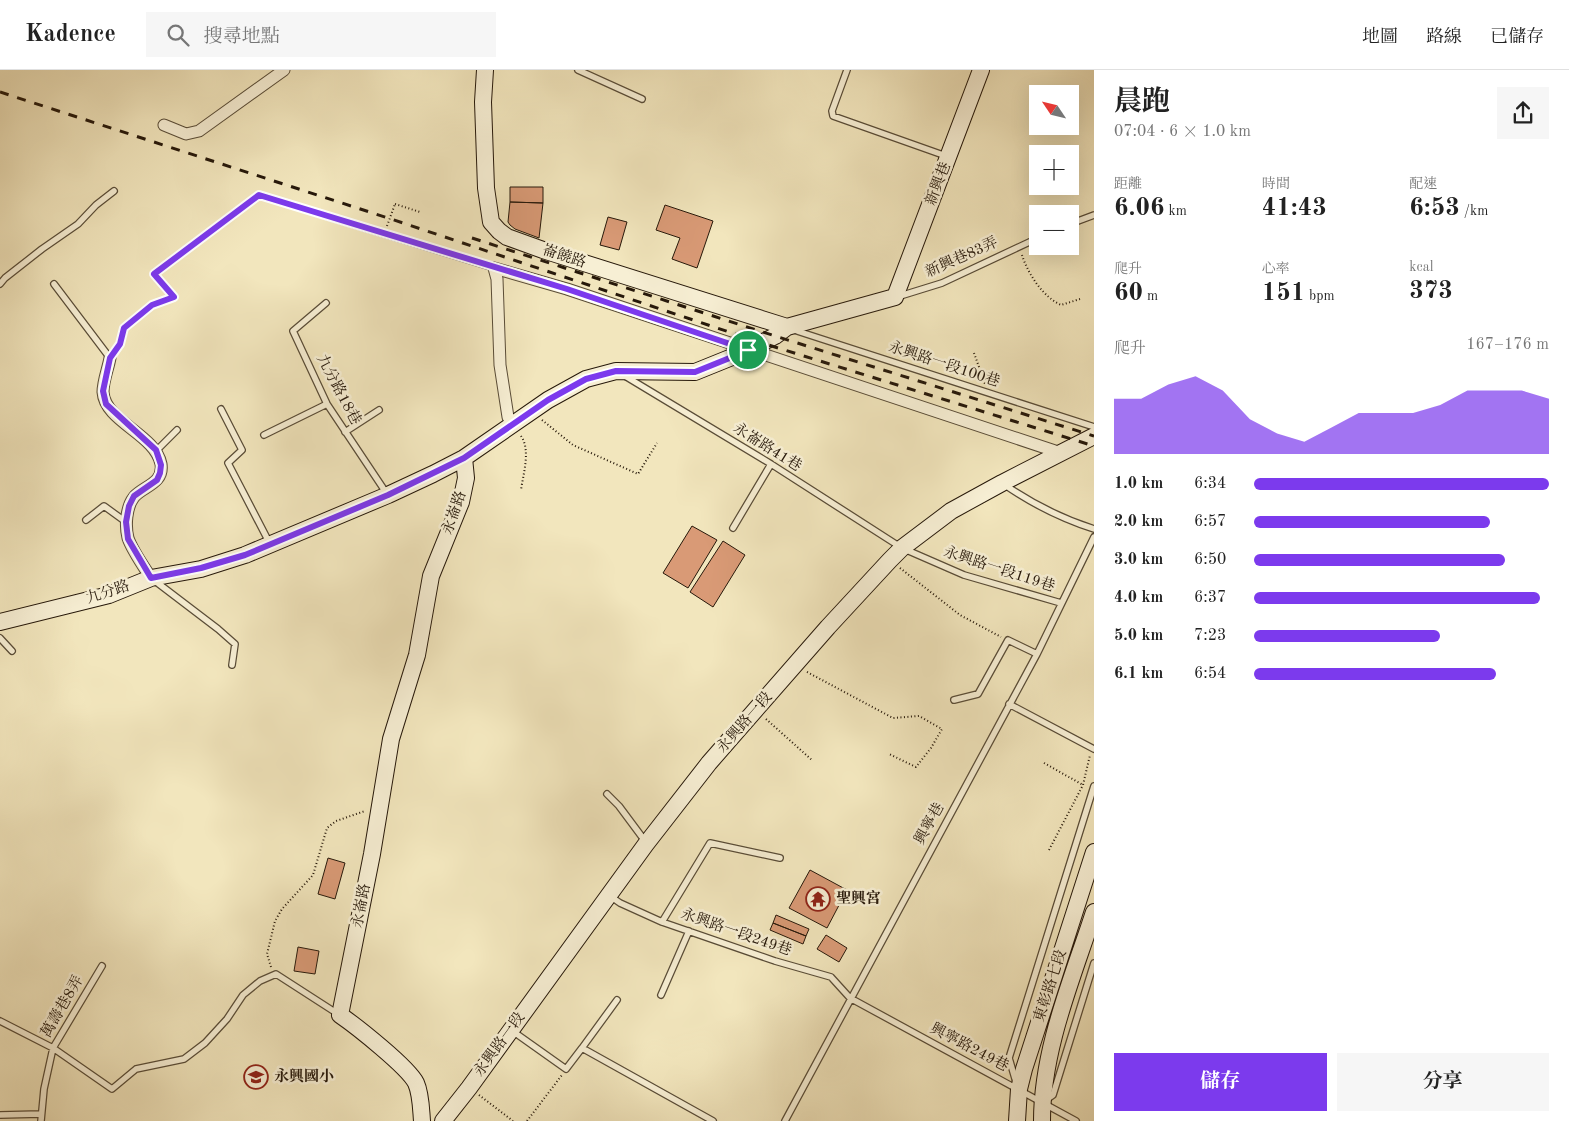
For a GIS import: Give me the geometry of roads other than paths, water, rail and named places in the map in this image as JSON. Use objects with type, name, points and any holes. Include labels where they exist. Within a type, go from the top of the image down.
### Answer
[{"type":"street","points":[[164,125],[186,134],[199,131],[284,70]]},
{"type":"street","name":"崙饒路","points":[[486,70],[484,102],[486,188],[491,222],[499,231],[507,237],[543,250],[787,327]]},
{"type":"street","name":"新興巷","points":[[895,297],[981,70]]},
{"type":"street","points":[[494,268],[567,289],[1061,453]]},
{"type":"street","points":[[494,268],[497,279],[500,365],[508,417],[513,425]]},
{"type":"street","points":[[464,458],[548,400],[586,379],[616,371],[695,372],[742,353],[775,336],[787,327],[895,297]]},
{"type":"street","points":[[110,358],[103,391],[106,404],[156,450],[161,465],[157,480],[134,496],[129,506],[126,522],[128,539],[151,578]]},
{"type":"street","name":"永興路一段","points":[[443,1121],[610,896],[646,844],[709,763],[890,560],[902,548],[951,511],[1094,436]]},
{"type":"street","name":"九分路","points":[[0,622],[109,595],[151,578],[201,568],[245,555],[388,495],[464,458]]},
{"type":"street","name":"永崙路","points":[[340,1015],[372,854],[391,739],[417,655],[431,576],[461,502],[466,478],[464,458]]},
{"type":"street","name":"東彰路七段","points":[[1017,1121],[1019,1089],[1094,852]]},
{"type":"street","name":"東彰路七段","points":[[1042,1121],[1042,1102],[1047,1061],[1094,912]]},
{"type":"street","points":[[340,1015],[402,1066],[416,1082],[422,1121]]},
{"type":"lane","points":[[578,70],[642,99]]},
{"type":"lane","points":[[847,70],[832,110],[834,116],[949,157]]},
{"type":"lane","points":[[0,284],[42,248],[78,224],[114,191]]},
{"type":"lane","points":[[54,284],[110,358],[120,344],[124,328],[152,305],[174,297],[154,274],[259,195],[494,268]]},
{"type":"lane","points":[[1079,221],[1094,216]]},
{"type":"lane","name":"新興巷83弄","points":[[895,297],[942,283],[1029,242]]},
{"type":"lane","name":"九分路18巷","points":[[326,303],[293,331],[327,404],[388,495]]},
{"type":"lane","name":"永興路一段100巷","points":[[787,327],[1094,428]]},
{"type":"lane","name":"永崙路41巷","points":[[616,371],[771,464],[902,548]]},
{"type":"lane","points":[[264,435],[327,404]]},
{"type":"lane","points":[[221,409],[242,450],[228,463],[270,544]]},
{"type":"lane","points":[[345,432],[380,410]]},
{"type":"lane","points":[[156,450],[177,430]]},
{"type":"lane","points":[[733,528],[771,464]]},
{"type":"lane","points":[[1002,483],[1028,500],[1064,519],[1094,529]]},
{"type":"lane","points":[[86,520],[104,506],[126,522]]},
{"type":"lane","name":"興寧巷","points":[[784,1121],[1036,654],[1094,537]]},
{"type":"lane","name":"永興路一段119巷","points":[[902,548],[964,574],[1061,603]]},
{"type":"lane","points":[[151,578],[235,644],[232,666]]},
{"type":"lane","points":[[0,638],[12,651]]},
{"type":"lane","points":[[954,700],[978,694],[1008,640],[1036,654]]},
{"type":"lane","points":[[1009,704],[1093,749]]},
{"type":"lane","points":[[1019,1089],[1009,1058],[1094,786]]},
{"type":"lane","points":[[607,794],[619,806],[646,844]]},
{"type":"lane","points":[[662,922],[710,843],[780,858]]},
{"type":"lane","name":"永興路一段249巷","points":[[610,896],[620,903],[662,922],[776,961],[831,977],[850,998]]},
{"type":"lane","points":[[661,995],[689,931]]},
{"type":"lane","points":[[1042,1102],[1053,1095],[1094,963]]},
{"type":"lane","name":"萬壽巷8弄","points":[[41,1121],[53,1048],[102,966]]},
{"type":"lane","points":[[0,1021],[53,1048],[112,1089],[136,1069],[184,1059],[205,1043],[227,1019],[243,995],[260,981],[276,974],[340,1015]]},
{"type":"lane","name":"興寧路249巷","points":[[850,998],[1076,1121]]},
{"type":"lane","points":[[511,1030],[566,1069],[617,1000]]},
{"type":"lane","points":[[582,1048],[713,1121]]},
{"type":"lane","points":[[0,1115],[41,1114]]},
{"type":"railway","points":[[0,92],[388,218],[762,343],[1094,446]]},
{"type":"railway","points":[[472,238],[1094,436]]},
{"type":"place","name":"聖興宮","points":[[818,899]]},
{"type":"place","name":"永興國小","points":[[256,1077]]}]
